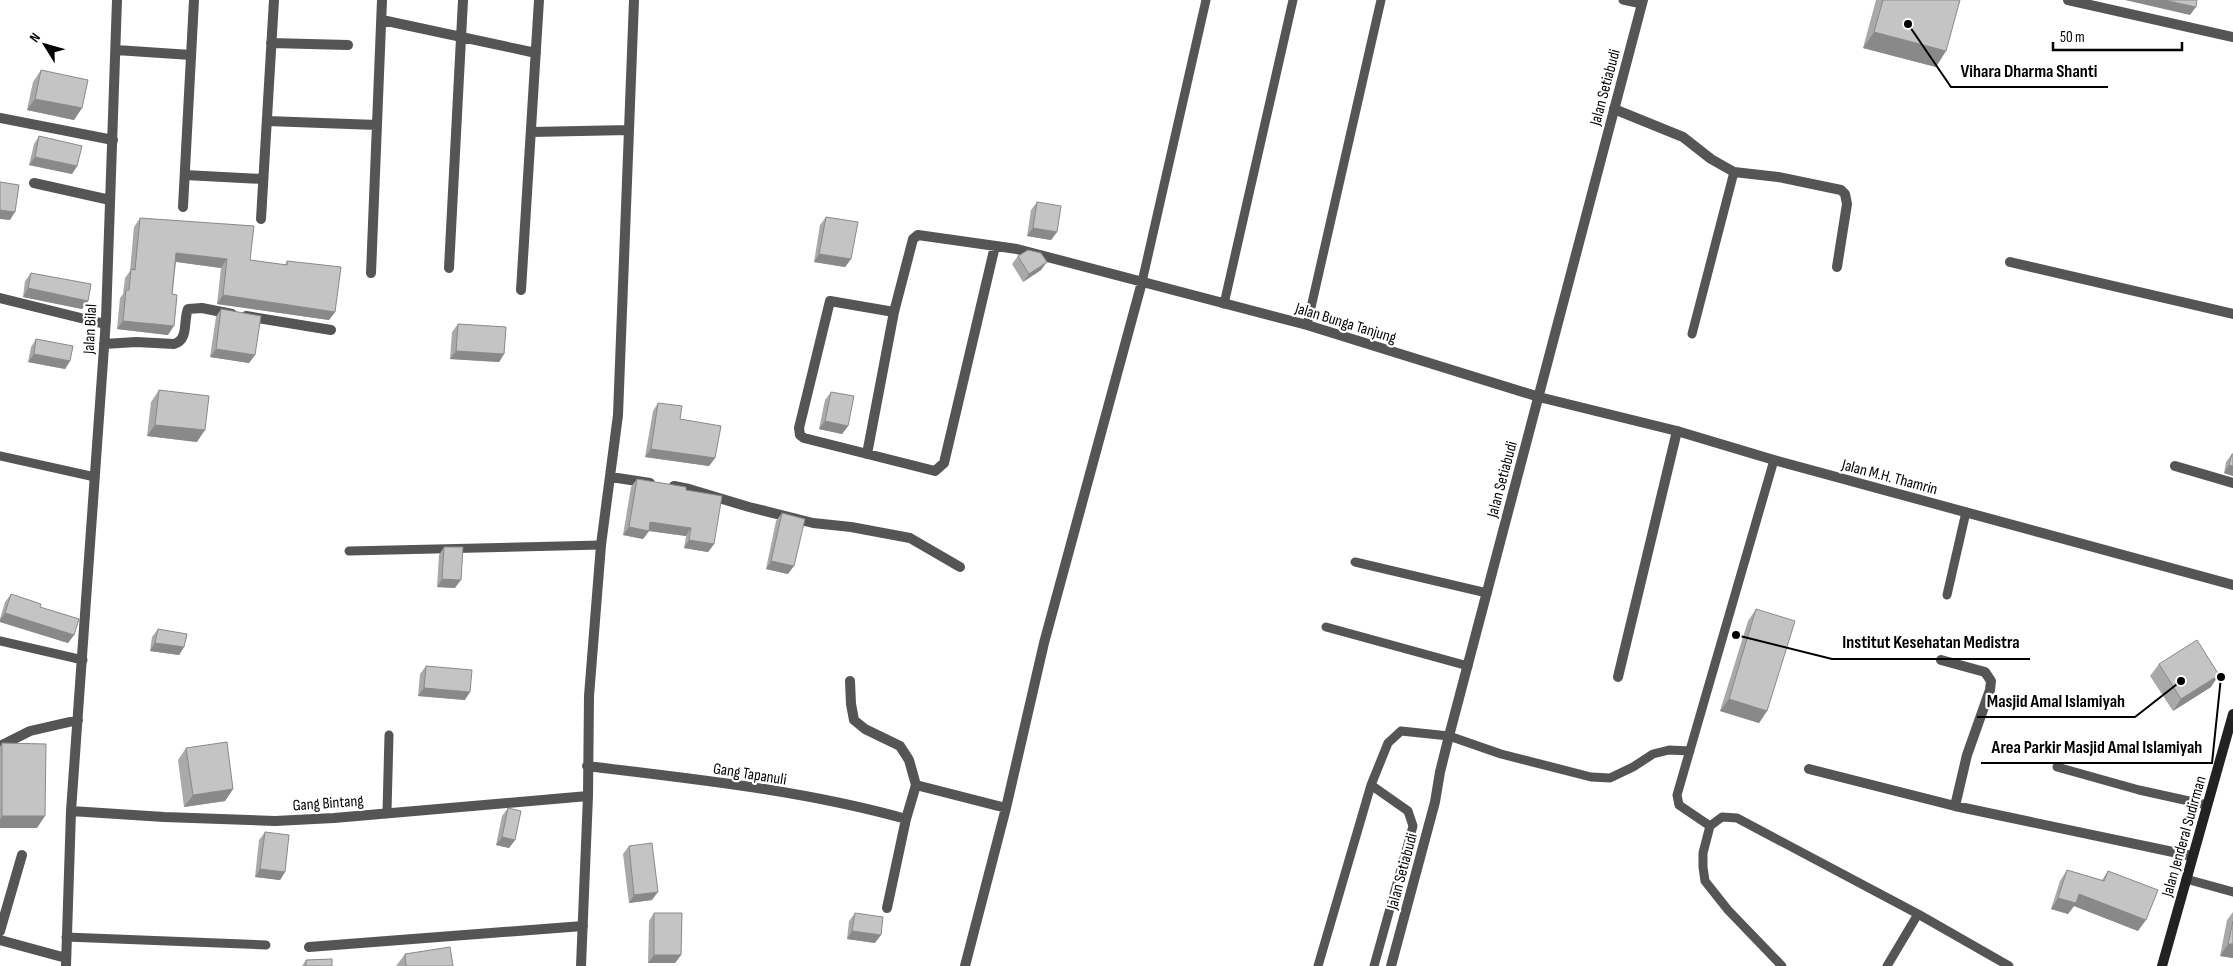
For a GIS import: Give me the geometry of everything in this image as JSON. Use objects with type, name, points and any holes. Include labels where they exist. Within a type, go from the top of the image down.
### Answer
[{"type":"main road","name":"Jalan Jenderal Sudirman","points":[[2162,966],[2233,714]]},
{"type":"street","name":"Jalan Bilal","points":[[66,962],[71,810],[104,344],[117,0]]},
{"type":"street","points":[[183,207],[194,0]]},
{"type":"street","points":[[261,219],[274,0]]},
{"type":"street","points":[[371,273],[382,0]]},
{"type":"street","points":[[449,268],[463,0]]},
{"type":"street","points":[[521,290],[539,0]]},
{"type":"street","points":[[580,966],[588,796],[589,696],[601,545],[611,477],[621,372],[634,0]]},
{"type":"street","points":[[2068,0],[2233,37]]},
{"type":"street","name":"Jalan Setiabudi","points":[[1391,966],[1435,802],[1449,736],[1642,2]]},
{"type":"street","points":[[382,20],[536,53]]},
{"type":"street","points":[[271,43],[348,45]]},
{"type":"street","points":[[116,50],[191,55]]},
{"type":"street","points":[[1614,109],[1683,137],[1710,159],[1734,172],[1778,177],[1841,190],[1846,204],[1837,266]]},
{"type":"street","points":[[0,118],[113,140]]},
{"type":"street","points":[[266,121],[377,125]]},
{"type":"street","points":[[531,132],[629,130]]},
{"type":"street","points":[[185,175],[263,179]]},
{"type":"street","points":[[34,183],[110,200]]},
{"type":"street","name":"Jalan Bunga Tanjung","points":[[894,312],[915,237],[920,235],[1017,249],[1307,326],[1538,396]]},
{"type":"street","points":[[866,454],[894,312],[830,301],[799,428],[800,435],[804,438],[866,454],[935,471],[944,463],[995,246]]},
{"type":"street","points":[[2010,262],[2233,314]]},
{"type":"street","points":[[965,966],[1006,808],[1046,638],[1142,282]]},
{"type":"street","points":[[0,298],[105,324]]},
{"type":"street","points":[[104,344],[136,342],[165,345],[179,342],[183,338],[186,311],[202,308],[331,330]]},
{"type":"street","name":"Jalan M.H. Thamrin","points":[[1538,396],[1677,431],[1774,460],[2233,585]]},
{"type":"street","points":[[1618,676],[1677,431]]},
{"type":"street","points":[[2175,466],[2233,483]]},
{"type":"street","points":[[611,477],[689,488],[749,507],[813,523],[851,527],[910,538],[960,568]]},
{"type":"street","points":[[1941,660],[1985,672],[1991,681],[1990,690],[1967,755],[1956,806]]},
{"type":"street","points":[[850,681],[854,720],[865,729],[900,746],[909,760],[916,784],[906,818],[887,908]]},
{"type":"street","points":[[0,746],[30,731],[78,720]]},
{"type":"street","name":"Gang Tapanuli","points":[[587,766],[733,784],[874,810],[906,818]]},
{"type":"street","points":[[1809,770],[1956,806],[2192,856]]},
{"type":"street","points":[[916,784],[1006,808]]},
{"type":"street","name":"Gang Bintang","points":[[71,810],[164,818],[275,821],[334,818],[588,796]]},
{"type":"street","points":[[0,931],[22,855]]},
{"type":"street","points":[[309,947],[583,926]]},
{"type":"street","points":[[0,940],[66,962]]},
{"type":"lane","points":[[1142,282],[1206,0]]},
{"type":"lane","points":[[1224,304],[1293,0]]},
{"type":"lane","points":[[1307,326],[1381,0]]},
{"type":"lane","points":[[1623,0],[1642,2]]},
{"type":"lane","points":[[1692,334],[1734,172]]},
{"type":"lane","points":[[0,456],[95,477]]},
{"type":"lane","points":[[1710,826],[1679,805],[1677,801],[1774,460]]},
{"type":"lane","points":[[1947,595],[1966,512]]},
{"type":"lane","points":[[349,551],[601,545]]},
{"type":"lane","points":[[1356,562],[1487,593]]},
{"type":"lane","points":[[1326,628],[1468,666]]},
{"type":"lane","points":[[0,641],[82,660]]},
{"type":"lane","points":[[1318,966],[1372,785],[1388,743],[1401,731],[1449,736],[1501,754],[1591,778],[1610,778],[1653,754],[1669,750],[1690,751]]},
{"type":"lane","points":[[387,812],[390,735]]},
{"type":"lane","points":[[2057,767],[2139,790],[2207,805]]},
{"type":"lane","points":[[1372,785],[1408,811],[1414,826],[1374,966]]},
{"type":"lane","points":[[1782,966],[1728,910],[1705,881],[1704,853],[1710,826],[1722,817],[1737,818],[1918,914],[2009,966]]},
{"type":"lane","points":[[2186,879],[2233,892]]},
{"type":"lane","points":[[1891,965],[1918,914]]},
{"type":"lane","points":[[66,937],[266,945]]},
{"type":"building","points":[[1883,0],[1960,0],[1946,51],[1874,32]]},
{"type":"building","points":[[2164,0],[2197,0],[2196,7]]},
{"type":"building","points":[[41,70],[88,80],[82,108],[35,99]]},
{"type":"building","points":[[39,136],[82,146],[77,166],[35,157]]},
{"type":"building","points":[[0,182],[19,185],[15,212],[0,210]]},
{"type":"building","points":[[1037,202],[1061,206],[1057,232],[1033,228]]},
{"type":"building","points":[[826,217],[858,222],[851,259],[819,254]]},
{"type":"building","points":[[140,218],[254,226],[250,260],[287,265],[287,261],[341,267],[335,312],[223,295],[227,259],[176,253],[172,294],[177,295],[174,326],[123,321],[126,290],[129,290],[131,269],[135,270]]},
{"type":"building","points":[[1028,250],[1041,253],[1047,262],[1029,274],[1018,256]]},
{"type":"building","points":[[31,273],[91,284],[88,301],[28,288]]},
{"type":"building","points":[[221,309],[261,316],[255,355],[216,349]]},
{"type":"building","points":[[458,324],[506,327],[504,354],[456,351]]},
{"type":"building","points":[[36,339],[73,346],[70,361],[34,354]]},
{"type":"building","points":[[159,390],[209,396],[205,430],[155,425]]},
{"type":"building","points":[[831,392],[854,396],[848,426],[825,421]]},
{"type":"building","points":[[658,403],[682,406],[680,419],[721,426],[715,458],[651,449]]},
{"type":"building","points":[[2233,454],[2233,466],[2229,465]]},
{"type":"building","points":[[637,479],[686,487],[686,490],[722,496],[714,544],[689,540],[691,528],[650,522],[649,531],[629,527]]},
{"type":"building","points":[[782,513],[805,519],[794,566],[771,561]]},
{"type":"building","points":[[444,547],[463,547],[461,580],[442,579]]},
{"type":"building","points":[[11,594],[41,604],[40,607],[79,619],[74,635],[5,613]]},
{"type":"building","points":[[1756,609],[1795,621],[1767,711],[1729,699]]},
{"type":"building","points":[[158,629],[187,634],[184,647],[155,643]]},
{"type":"building","points":[[2197,640],[2219,675],[2181,699],[2159,664]]},
{"type":"building","points":[[426,666],[472,670],[470,692],[424,688]]},
{"type":"building","points":[[227,742],[233,789],[193,795],[186,748]]},
{"type":"building","points":[[2,743],[46,744],[45,816],[2,816]]},
{"type":"building","points":[[508,808],[521,811],[515,840],[502,837]]},
{"type":"building","points":[[265,832],[289,835],[285,872],[260,869]]},
{"type":"building","points":[[652,843],[658,892],[634,895],[629,846]]},
{"type":"building","points":[[2067,870],[2104,881],[2108,871],[2158,890],[2146,920],[2079,894],[2076,903],[2058,898]]},
{"type":"building","points":[[654,913],[682,913],[681,955],[654,955]]},
{"type":"building","points":[[855,913],[883,917],[881,935],[852,931]]},
{"type":"building","points":[[2233,921],[2233,944],[2228,944]]},
{"type":"building","points":[[450,947],[453,966],[406,966],[405,954]]},
{"type":"building","points":[[332,959],[332,966],[306,966],[306,960]]},
{"type":"place","name":"Vihara Dharma Shanti","points":[[1908,24]]},
{"type":"place","name":"Institut Kesehatan Medistra","points":[[1736,635]]},
{"type":"place","name":"Area Parkir Masjid Amal Islamiyah","points":[[2221,677]]},
{"type":"place","name":"Masjid Amal Islamiyah","points":[[2181,681]]}]
